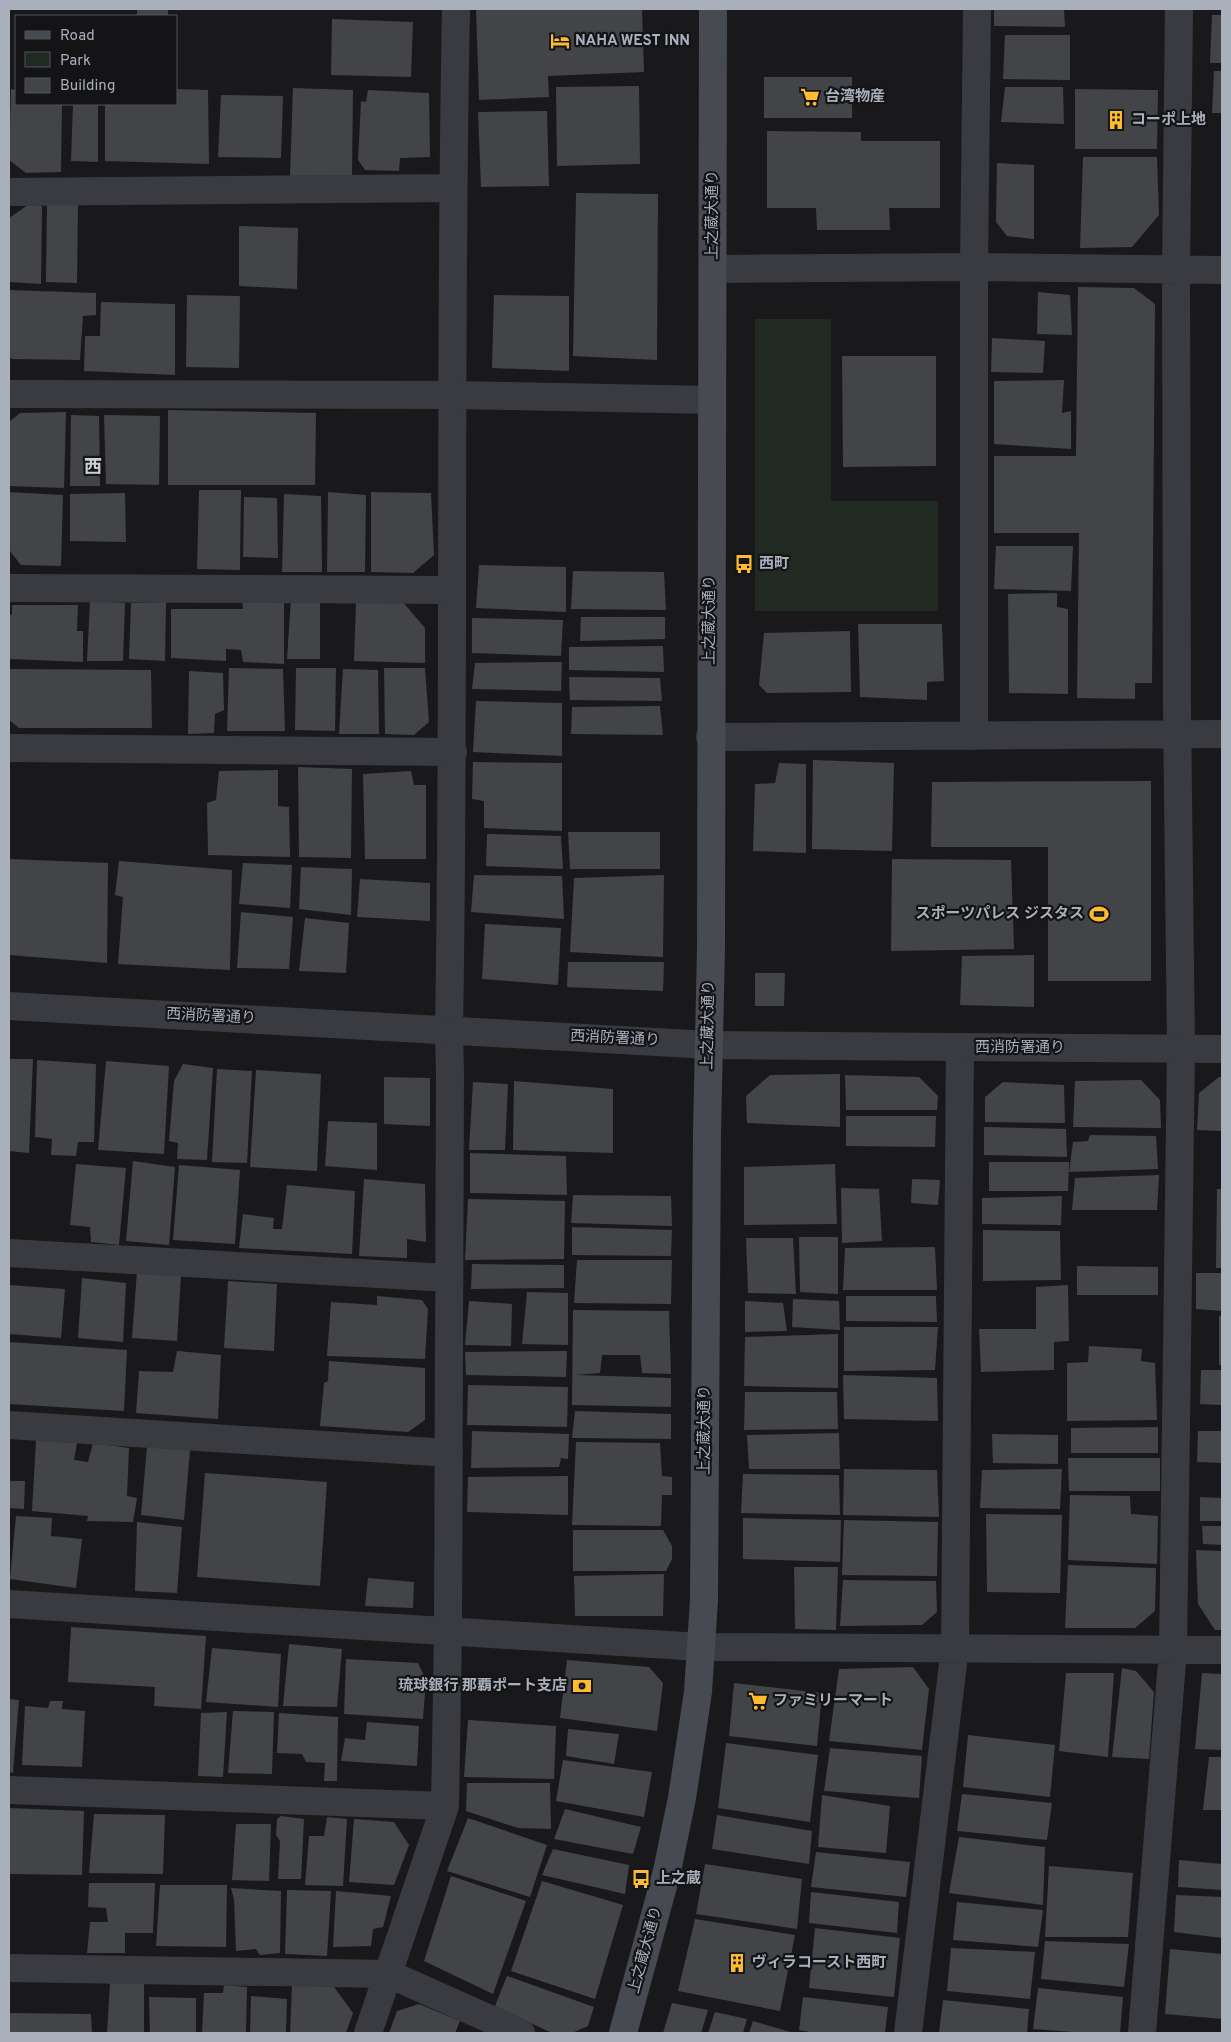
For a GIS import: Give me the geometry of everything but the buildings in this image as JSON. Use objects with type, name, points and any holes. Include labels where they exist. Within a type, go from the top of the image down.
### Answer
[{"type":"main road","name":"上之蔵大通り","points":[[623,2033],[665,1880],[675,1835],[693,1730],[701,1647],[704,1571],[707,1143],[710,1045],[713,9]]},
{"type":"street","points":[[368,2033],[445,1806],[449,1453],[449,1030],[453,752],[451,590],[452,188],[456,9]]},
{"type":"street","points":[[974,736],[974,267],[977,9]]},
{"type":"street","points":[[1142,2033],[1173,1650],[1181,1049],[1177,734],[1176,270],[1180,9]]},
{"type":"street","points":[[9,192],[452,188]]},
{"type":"street","points":[[713,269],[974,267],[1222,270]]},
{"type":"street","points":[[9,394],[452,395],[711,400]]},
{"type":"street","points":[[9,588],[451,590]]},
{"type":"street","points":[[710,737],[1222,734]]},
{"type":"street","points":[[9,748],[453,752]]},
{"type":"street","name":"西消防署通り","points":[[9,1006],[710,1045],[1222,1049]]},
{"type":"street","points":[[908,2033],[955,1648],[960,1047]]},
{"type":"street","points":[[9,1253],[449,1278]]},
{"type":"street","points":[[9,1425],[449,1453]]},
{"type":"street","points":[[9,1604],[701,1647],[1222,1650]]},
{"type":"street","points":[[9,1790],[445,1806]]},
{"type":"street","points":[[9,1968],[389,1974],[521,2033]]},
{"type":"green space","points":[[755,319],[831,319],[831,501],[938,501],[938,611],[755,611]]},
{"type":"place","name":"NAHA WEST INN","points":[[560,41]]},
{"type":"place","name":"台湾物産","points":[[810,97]]},
{"type":"place","name":"コーポ上地","points":[[1116,120]]},
{"type":"place","name":"西町","points":[[744,564]]},
{"type":"place","name":"スポーツパレス ジスタス","points":[[1099,914]]},
{"type":"place","name":"琉球銀行 那覇ポート支店","points":[[582,1686]]},
{"type":"place","name":"ファミリーマート","points":[[758,1701]]},
{"type":"place","name":"上之蔵","points":[[641,1879]]},
{"type":"place","name":"ヴィラコースト西町","points":[[737,1963]]},
{"type":"district","name":"西","points":[[93,468]]}]
